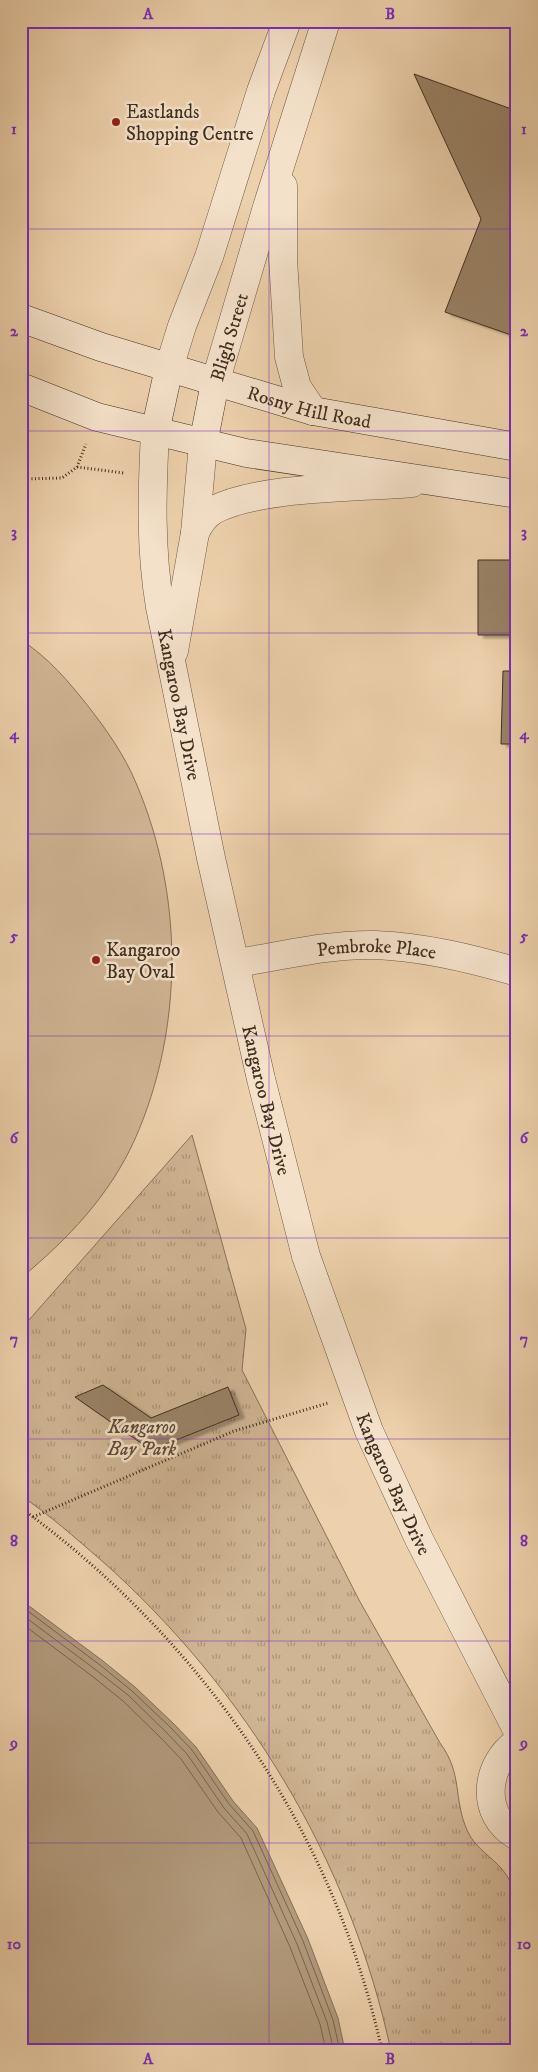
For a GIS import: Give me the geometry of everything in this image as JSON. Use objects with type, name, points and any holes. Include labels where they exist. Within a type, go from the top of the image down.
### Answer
[{"type":"street","points":[[155,432],[168,368],[209,257],[261,91],[287,21]]},
{"type":"street","name":"Bligh Street","points":[[172,662],[195,534],[203,444],[215,383],[326,21]]},
{"type":"street","points":[[288,142],[282,221],[289,357],[297,387],[313,411]]},
{"type":"street","name":"Rosny Hill Road","points":[[21,318],[215,383],[313,411],[517,447]]},
{"type":"street","points":[[21,387],[97,418],[203,444],[246,453],[426,482],[517,494]]},
{"type":"street","name":"Kangaroo Bay Drive","points":[[155,432],[152,494],[153,565],[211,858],[270,1117],[306,1256],[369,1431],[419,1539],[517,1730]]},
{"type":"street","points":[[195,534],[200,524],[210,513],[251,498],[426,482]]},
{"type":"street","name":"Pembroke Place","points":[[236,963],[318,950],[374,945],[464,956],[517,972]]},
{"type":"street","points":[[517,1742],[502,1754],[493,1770],[490,1787],[492,1804],[499,1820],[517,1836]]},
{"type":"path","points":[[21,479],[62,478],[77,467]]},
{"type":"path","points":[[33,1517],[234,1431],[355,1395]]},
{"type":"path","points":[[21,1508],[131,1600],[181,1652],[225,1707],[266,1766],[301,1828],[332,1894],[357,1960],[382,2051]]},
{"type":"green space","name":"Kangaroo Bay Oval","points":[[21,640],[58,670],[108,733],[132,773],[152,826],[163,870],[170,916],[172,961],[170,1007],[163,1052],[151,1096],[135,1139],[113,1179],[86,1215],[55,1248],[21,1278]]},
{"type":"green space","name":"Kangaroo Bay Park","points":[[192,1135],[246,1329],[242,1370],[359,1600],[447,1754],[455,1776],[460,1807],[467,1830],[480,1849],[502,1870],[510,1881],[517,1897],[517,2051],[391,2051],[373,1980],[349,1912],[319,1846],[285,1782],[246,1722],[202,1664],[153,1610],[101,1560],[52,1518],[21,1496],[21,1329]]},
{"type":"water","points":[[21,1600],[103,1661],[135,1687],[174,1724],[196,1747],[233,1801],[257,1828],[308,1939],[338,2018],[345,2051],[21,2051]]},
{"type":"building","points":[[414,74],[517,111],[517,337],[445,312],[481,219]]},
{"type":"building","points":[[478,560],[517,560],[517,611],[511,611],[511,635],[478,635]]},
{"type":"building","points":[[503,671],[517,671],[517,744],[501,744]]},
{"type":"building","points":[[517,773],[517,803],[510,796],[516,791]]},
{"type":"building","points":[[103,1385],[151,1418],[228,1387],[239,1415],[151,1450],[75,1397]]},
{"type":"place","name":"Eastlands Shopping Centre","points":[[116,122]]},
{"type":"place","name":"Kangaroo Bay Oval","points":[[96,960]]}]
